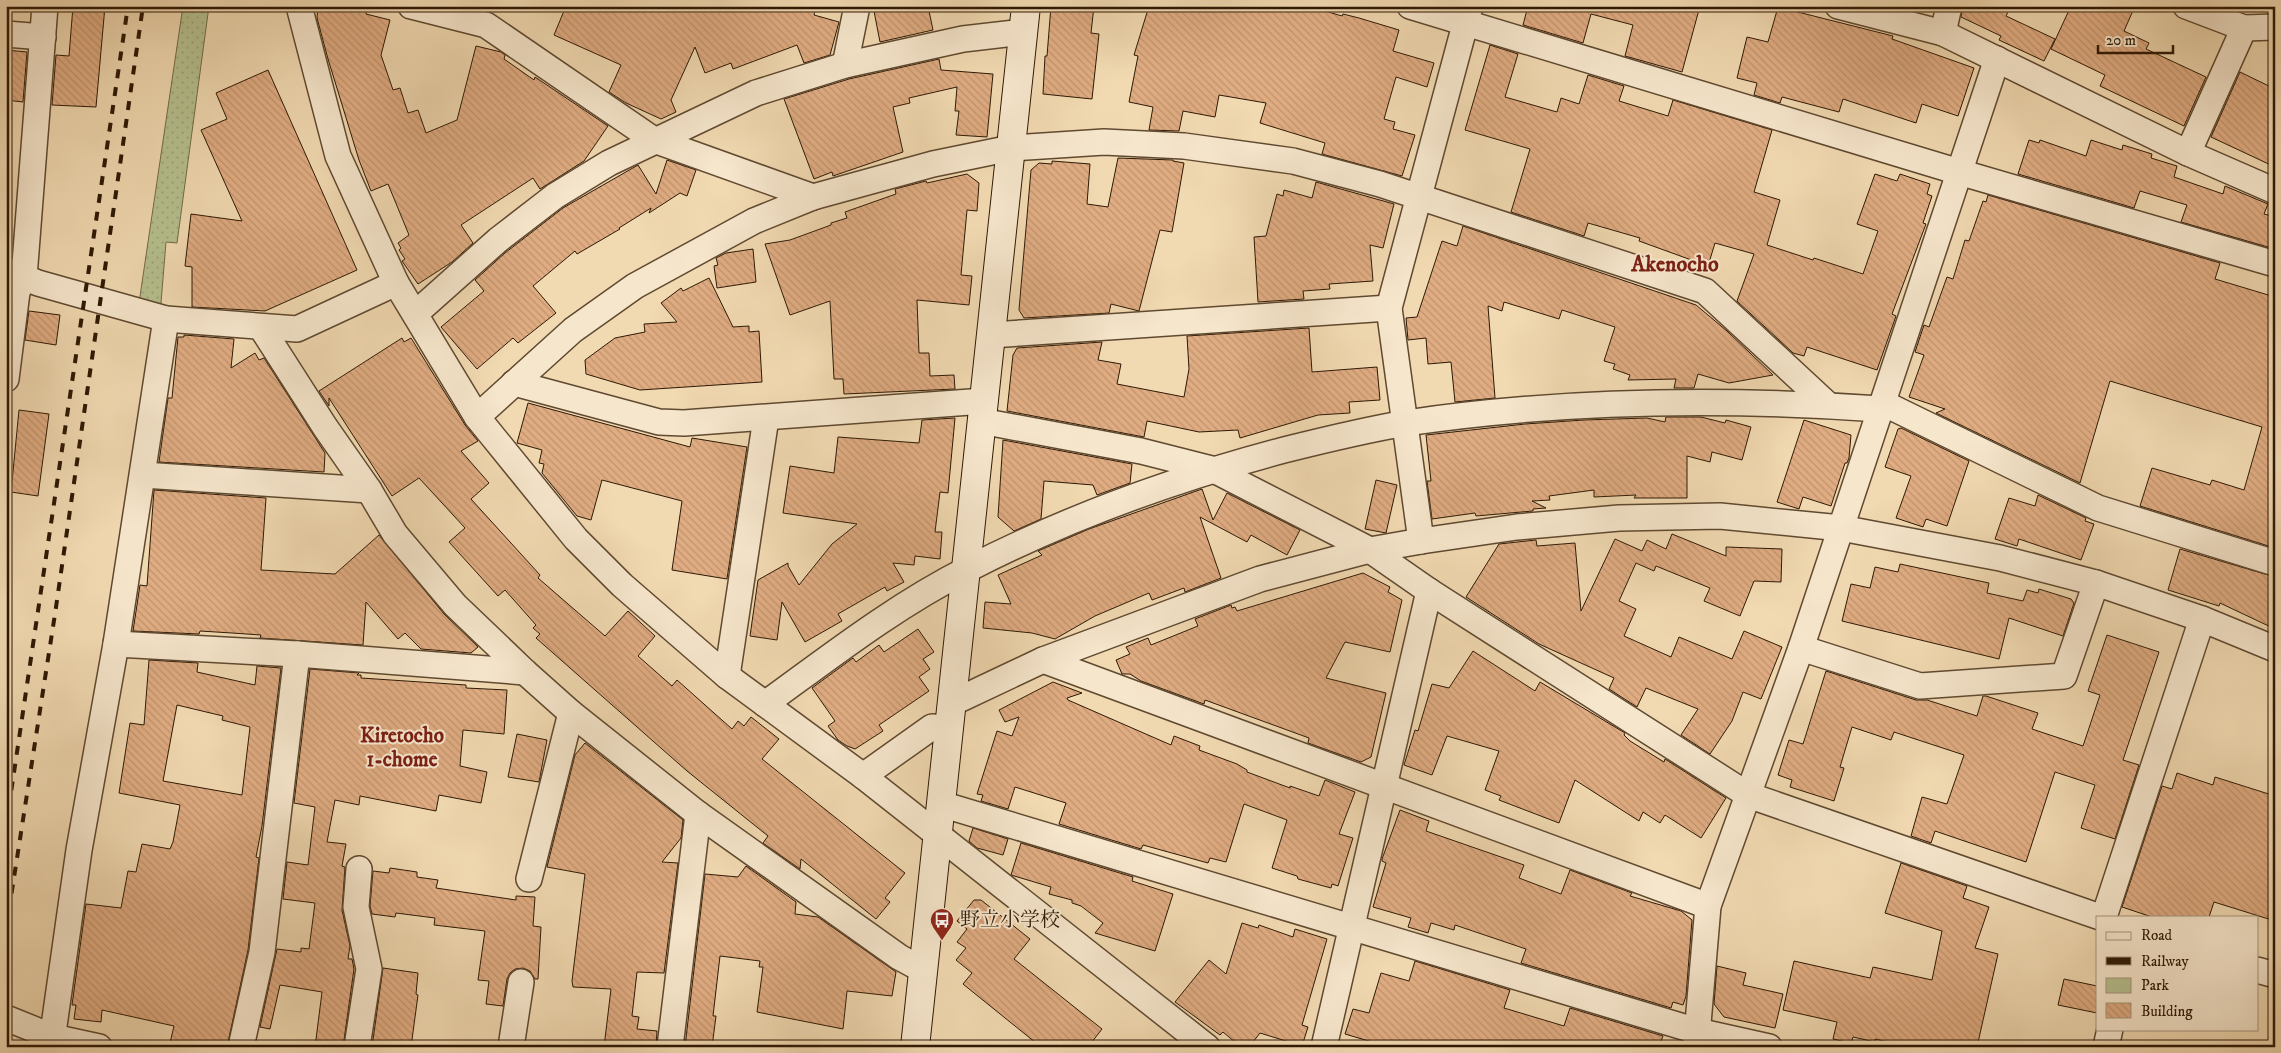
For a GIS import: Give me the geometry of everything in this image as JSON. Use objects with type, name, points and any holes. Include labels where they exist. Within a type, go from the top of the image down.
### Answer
[{"type":"street","points":[[6,379],[17,292],[15,273],[45,6]]},
{"type":"street","points":[[299,6],[338,156],[396,283],[477,417],[576,540],[622,585],[727,676],[863,776],[1207,1047]]},
{"type":"street","points":[[411,6],[489,16],[654,140],[813,196]]},
{"type":"street","points":[[845,65],[857,6]]},
{"type":"street","points":[[1410,6],[1468,14],[1959,172],[2275,264]]},
{"type":"street","points":[[1838,6],[1943,33],[2188,153],[2275,192]]},
{"type":"street","points":[[1943,33],[1949,6]]},
{"type":"street","points":[[2186,6],[2244,28],[2275,27]]},
{"type":"street","points":[[1421,541],[1389,308],[1468,14]]},
{"type":"street","points":[[415,314],[498,240],[555,196],[609,163],[654,140],[756,93],[845,65],[963,39],[1024,19],[915,1047]]},
{"type":"street","points":[[2188,153],[2244,28]]},
{"type":"street","points":[[6,34],[43,37]]},
{"type":"street","points":[[1696,1039],[1708,906],[1801,648],[1997,59]]},
{"type":"street","points":[[477,417],[573,330],[635,286],[754,221],[813,196],[933,164],[1011,148],[1104,142],[1184,146],[1293,161],[1380,184],[1705,291],[1828,405]]},
{"type":"street","points":[[15,273],[166,320],[298,329],[396,283]]},
{"type":"street","points":[[991,335],[1389,308]]},
{"type":"street","points":[[52,1042],[79,850],[116,644],[166,320]]},
{"type":"street","points":[[261,327],[325,427],[369,490],[395,534],[455,605],[571,713],[698,814],[899,957],[923,970]]},
{"type":"street","points":[[514,383],[658,422],[684,423],[766,418],[983,411],[1212,469],[1370,550],[1429,591],[1748,795],[2097,916]]},
{"type":"street","points":[[765,704],[871,626],[966,570],[1044,532],[1123,500],[1212,469],[1321,441],[1405,424],[1558,406],[1668,403],[1881,406],[2098,508],[2275,563]]},
{"type":"street","points":[[727,676],[766,418]]},
{"type":"street","points":[[142,475],[369,490]]},
{"type":"street","points":[[863,776],[950,715],[1043,660],[1260,579],[1370,550],[1517,527],[1620,518],[1720,516],[1841,528],[2000,558],[2096,582],[2202,618],[2275,649]]},
{"type":"street","points":[[1801,648],[1920,686],[2064,676],[2096,582]]},
{"type":"street","points":[[1324,1047],[1429,591]]},
{"type":"street","points":[[2104,916],[2202,618]]},
{"type":"street","points":[[116,644],[298,654],[525,672]]},
{"type":"street","points":[[241,1047],[262,952],[298,654]]},
{"type":"street","points":[[1043,660],[1708,906]]},
{"type":"street","points":[[529,880],[571,713]]},
{"type":"street","points":[[941,804],[1352,928],[1696,1039],[1769,1047]]},
{"type":"street","points":[[670,1047],[698,814]]},
{"type":"street","points":[[357,1047],[369,969],[356,907],[359,869]]},
{"type":"street","points":[[2258,970],[2275,975]]},
{"type":"street","points":[[511,1047],[521,982]]},
{"type":"street","points":[[6,1018],[52,1042],[99,1047]]},
{"type":"street","points":[[2106,1047],[2110,1030]]},
{"type":"green space","points":[[183,6],[209,6],[177,243],[166,242],[161,303],[151,307],[139,303]]},
{"type":"building","points":[[73,6],[105,6],[96,107],[52,105],[56,55],[69,56]]},
{"type":"building","points":[[318,6],[367,9],[366,14],[390,20],[381,55],[393,90],[400,88],[408,113],[418,110],[426,133],[457,120],[476,46],[501,52],[505,55],[504,59],[534,80],[535,77],[608,126],[584,161],[540,189],[533,178],[461,225],[473,243],[452,262],[418,284],[402,261],[405,259],[399,250],[401,248],[398,243],[409,235],[388,184],[371,191],[359,160],[317,18]]},
{"type":"building","points":[[566,6],[816,6],[814,15],[839,22],[830,55],[804,63],[797,45],[733,69],[731,63],[705,73],[695,47],[671,100],[676,112],[661,119],[626,103],[609,92],[621,65],[554,35]]},
{"type":"building","points":[[873,6],[928,6],[933,30],[880,42]]},
{"type":"building","points":[[1051,6],[1094,6],[1091,33],[1099,34],[1092,99],[1043,94]]},
{"type":"building","points":[[1149,6],[1308,6],[1399,30],[1393,51],[1434,63],[1427,87],[1396,77],[1384,119],[1395,122],[1393,129],[1415,135],[1402,176],[1322,154],[1325,143],[1260,123],[1266,103],[1219,95],[1215,117],[1183,111],[1179,131],[1149,130],[1153,107],[1129,102],[1138,56],[1134,55]]},
{"type":"building","points":[[1528,6],[1700,6],[1682,72],[1625,56],[1633,25],[1591,14],[1583,43],[1523,25]]},
{"type":"building","points":[[1963,6],[2011,6],[2006,16],[2055,39],[2044,61],[1999,40],[2001,36],[1961,17]]},
{"type":"building","points":[[2071,6],[2135,6],[2124,31],[2149,43],[2146,49],[2206,77],[2184,126],[2100,86],[2105,75],[2051,49]]},
{"type":"building","points":[[1778,7],[1893,36],[1892,39],[1974,68],[1958,116],[1922,104],[1916,123],[1843,99],[1839,112],[1782,97],[1780,103],[1754,95],[1757,83],[1737,78],[1747,37],[1768,42]]},
{"type":"building","points":[[1490,45],[1518,54],[1505,97],[1557,112],[1561,98],[1579,104],[1588,75],[1624,86],[1619,101],[1668,116],[1673,100],[1772,130],[1754,192],[1780,200],[1767,245],[1813,260],[1814,258],[1863,274],[1878,231],[1857,224],[1875,174],[1897,181],[1900,174],[1930,184],[1927,194],[1932,196],[1923,223],[1926,224],[1892,314],[1896,316],[1877,370],[1807,347],[1804,356],[1793,353],[1737,301],[1754,254],[1715,243],[1708,266],[1639,241],[1640,238],[1588,223],[1584,236],[1511,212],[1530,149],[1465,130]]},
{"type":"building","points":[[6,50],[27,52],[23,102],[6,100]]},
{"type":"building","points":[[939,59],[941,70],[993,74],[987,137],[956,135],[959,111],[955,111],[957,87],[909,98],[910,103],[893,107],[903,152],[833,176],[832,172],[814,179],[784,99],[849,79]]},
{"type":"building","points":[[268,70],[357,270],[265,311],[192,307],[192,267],[185,266],[191,214],[242,221],[201,130],[227,119],[216,93]]},
{"type":"building","points":[[2240,72],[2275,89],[2275,167],[2211,137]]},
{"type":"building","points":[[2029,140],[2039,143],[2040,140],[2086,156],[2091,140],[2122,150],[2123,145],[2152,154],[2151,158],[2177,166],[2174,177],[2223,194],[2225,186],[2268,204],[2264,214],[2275,217],[2275,249],[2181,222],[2187,205],[2140,191],[2134,208],[2018,174]]},
{"type":"building","points":[[1118,158],[1173,160],[1184,163],[1172,232],[1160,230],[1139,311],[1111,304],[1109,313],[1024,318],[1019,310],[1031,170],[1039,163],[1052,164],[1052,161],[1090,164],[1087,204],[1108,207]]},
{"type":"building","points":[[667,160],[696,170],[687,196],[680,193],[649,213],[651,208],[577,254],[575,251],[533,286],[556,313],[518,343],[513,338],[477,369],[441,327],[484,291],[475,280],[505,253],[563,208],[638,165],[656,194]]},
{"type":"building","points":[[967,174],[979,183],[977,211],[967,210],[961,275],[972,276],[969,305],[917,300],[919,353],[929,353],[930,376],[954,375],[955,389],[844,394],[843,379],[834,379],[830,301],[790,315],[765,244],[790,240],[831,225],[831,223],[847,218],[845,212],[896,194],[895,189],[926,181],[927,183]]},
{"type":"building","points":[[1316,182],[1394,204],[1383,248],[1370,245],[1373,281],[1329,284],[1330,289],[1303,291],[1304,299],[1258,302],[1254,237],[1266,236],[1277,194],[1283,196],[1284,190],[1312,198]]},
{"type":"building","points":[[1988,195],[2220,263],[2215,279],[2275,297],[2275,548],[2140,506],[2152,468],[2210,485],[2212,480],[2244,490],[2262,427],[2110,381],[2080,483],[1936,413],[1945,409],[1909,397],[1924,355],[1915,352],[1924,325],[1929,327],[1947,277],[1953,279],[1965,240],[1969,241],[1983,201],[1986,202]]},
{"type":"building","points":[[1463,226],[1696,305],[1727,331],[1773,375],[1729,383],[1698,374],[1694,388],[1674,388],[1676,379],[1628,380],[1630,375],[1613,369],[1615,364],[1604,361],[1615,327],[1562,310],[1559,319],[1504,302],[1502,311],[1488,306],[1495,398],[1455,402],[1451,362],[1428,364],[1426,338],[1408,340],[1406,318],[1417,317],[1442,241],[1457,246]]},
{"type":"building","points":[[753,249],[756,282],[717,288],[714,266],[718,265],[716,258],[726,253]]},
{"type":"building","points":[[709,278],[733,327],[749,326],[749,332],[759,331],[762,382],[640,390],[586,374],[585,360],[615,338],[645,332],[644,324],[677,322],[661,303],[681,288],[683,291]]},
{"type":"building","points":[[29,311],[60,315],[56,345],[25,340]]},
{"type":"building","points":[[1309,328],[1312,372],[1377,367],[1380,400],[1349,402],[1350,413],[1318,415],[1240,438],[1238,430],[1199,432],[1147,421],[1144,437],[1007,411],[1013,355],[1017,348],[1102,342],[1098,360],[1121,364],[1117,384],[1184,397],[1189,369],[1187,336]]},
{"type":"building","points":[[184,335],[234,339],[231,368],[255,353],[259,360],[264,358],[325,453],[324,472],[159,462],[168,398],[172,398],[178,337],[184,337]]},
{"type":"building","points":[[402,338],[404,342],[411,338],[465,425],[478,441],[461,451],[489,483],[471,499],[540,575],[538,578],[605,636],[628,611],[655,636],[638,656],[672,686],[677,680],[732,729],[738,721],[744,726],[751,717],[779,739],[762,759],[905,873],[885,898],[890,902],[876,919],[801,859],[800,869],[763,843],[768,836],[687,771],[536,638],[540,634],[533,628],[536,625],[505,590],[498,596],[449,542],[465,528],[419,478],[392,496],[329,398],[329,406],[319,391]]},
{"type":"building","points":[[528,403],[690,447],[692,438],[747,447],[727,579],[672,570],[682,501],[602,480],[591,520],[577,516],[542,473],[544,464],[539,463],[542,450],[517,443]]},
{"type":"building","points":[[19,410],[49,414],[38,496],[11,492]]},
{"type":"building","points":[[1666,417],[1701,417],[1725,423],[1726,420],[1751,427],[1742,460],[1712,452],[1710,462],[1687,456],[1687,498],[1634,498],[1636,495],[1594,497],[1594,490],[1549,496],[1550,500],[1532,501],[1546,508],[1533,509],[1533,511],[1476,516],[1475,513],[1432,519],[1427,481],[1431,481],[1426,435],[1525,424],[1584,420],[1647,418],[1665,422]]},
{"type":"building","points":[[955,418],[948,493],[940,492],[935,532],[942,532],[940,559],[915,556],[914,565],[893,563],[904,582],[887,591],[885,587],[838,614],[842,621],[805,642],[782,602],[777,640],[750,636],[758,580],[788,563],[799,585],[832,544],[857,524],[783,513],[790,466],[834,473],[838,437],[919,443],[922,420]]},
{"type":"building","points":[[1804,420],[1851,435],[1849,458],[1847,463],[1845,463],[1831,506],[1803,497],[1799,509],[1777,502]]},
{"type":"building","points":[[1901,428],[1969,461],[1947,526],[1926,519],[1923,527],[1896,518],[1911,476],[1885,467],[1898,429]]},
{"type":"building","points":[[1003,440],[1132,464],[1130,483],[1097,495],[1093,485],[1044,481],[1041,519],[1014,531],[998,517]]},
{"type":"building","points":[[1376,480],[1397,485],[1386,533],[1365,529]]},
{"type":"building","points":[[1202,489],[1213,520],[1227,493],[1300,530],[1287,555],[1251,535],[1247,542],[1200,517],[1221,578],[1185,592],[1184,588],[1152,600],[1149,593],[1095,616],[1055,639],[1032,633],[983,628],[985,602],[1011,604],[998,575],[1042,555],[1038,551],[1089,529]]},
{"type":"building","points":[[154,490],[266,498],[261,570],[335,574],[379,535],[444,614],[478,647],[471,653],[421,649],[405,633],[398,639],[366,602],[363,645],[260,638],[261,635],[200,631],[199,634],[133,631],[140,585],[147,586]]},
{"type":"building","points":[[2038,495],[2086,518],[2085,521],[2094,524],[2081,560],[2019,539],[2017,546],[1995,539],[2009,498],[2035,506]]},
{"type":"building","points":[[1672,534],[1726,556],[1726,547],[1782,549],[1781,582],[1754,581],[1740,616],[1704,601],[1710,588],[1656,566],[1654,571],[1636,563],[1619,601],[1636,609],[1624,636],[1671,657],[1679,637],[1732,659],[1744,631],[1782,647],[1761,699],[1743,692],[1732,721],[1710,754],[1681,735],[1698,709],[1646,688],[1637,707],[1609,689],[1614,678],[1539,644],[1466,597],[1499,544],[1536,540],[1537,546],[1575,543],[1581,611],[1615,539],[1642,551],[1647,540],[1666,549]]},
{"type":"building","points":[[2180,549],[2275,577],[2275,629],[2220,603],[2219,606],[2168,590]]},
{"type":"building","points":[[1900,564],[1989,583],[1987,593],[2023,601],[2027,590],[2038,593],[2039,589],[2071,599],[2074,603],[2063,636],[2009,618],[1999,659],[1842,621],[1851,584],[1870,588],[1875,567],[1898,572]]},
{"type":"building","points":[[1363,573],[1390,587],[1388,592],[1402,600],[1390,652],[1345,642],[1326,678],[1386,693],[1371,757],[1361,762],[1308,743],[1309,738],[1205,700],[1204,704],[1141,681],[1130,674],[1122,674],[1116,660],[1130,654],[1126,647],[1148,638],[1151,645],[1198,626],[1195,619],[1231,605],[1237,611]]},
{"type":"building","points":[[918,629],[934,652],[923,659],[930,669],[919,677],[929,691],[879,725],[883,731],[855,749],[847,746],[838,740],[828,726],[835,721],[812,688],[853,658],[856,662],[879,645],[884,652]]},
{"type":"building","points":[[2107,635],[2159,652],[2123,760],[2139,765],[2115,839],[2081,828],[2095,785],[2055,772],[2026,862],[1935,831],[1931,843],[1911,836],[1922,797],[1947,804],[1964,755],[1894,732],[1891,740],[1852,727],[1840,767],[1844,768],[1834,801],[1790,787],[1792,780],[1778,775],[1789,740],[1803,744],[1826,671],[1916,700],[1927,700],[1977,716],[1983,696],[1986,696],[2038,713],[2032,729],[2083,746],[2100,695],[2088,691]]},
{"type":"building","points":[[1473,651],[1535,691],[1540,682],[1625,733],[1624,735],[1630,741],[1664,762],[1665,759],[1726,798],[1701,838],[1665,815],[1660,823],[1643,812],[1639,821],[1575,780],[1559,823],[1499,800],[1501,796],[1485,790],[1499,751],[1447,736],[1432,775],[1404,765],[1415,730],[1418,731],[1432,684],[1449,688]]},
{"type":"building","points":[[149,660],[198,663],[197,672],[255,685],[257,666],[281,668],[262,826],[256,857],[259,858],[248,950],[227,1047],[169,1047],[174,1026],[102,1010],[101,1022],[74,1019],[76,1005],[72,1005],[86,904],[121,908],[128,871],[136,872],[142,844],[170,849],[173,842],[180,805],[119,793],[130,723],[144,725]],"holes":[[[177,705],[223,716],[222,720],[250,727],[242,795],[163,781]]]},
{"type":"building","points":[[310,669],[359,673],[357,675],[361,675],[361,678],[466,685],[466,688],[507,690],[504,734],[463,730],[460,766],[487,772],[481,803],[439,795],[436,811],[360,796],[359,805],[335,800],[327,842],[346,844],[342,866],[345,867],[342,910],[350,946],[348,959],[352,959],[354,969],[343,1047],[315,1047],[322,992],[280,985],[270,1029],[260,1027],[277,949],[301,952],[301,948],[309,949],[315,903],[283,899],[287,862],[308,865],[315,807],[294,803]]},
{"type":"building","points":[[1053,682],[1082,693],[1067,698],[1068,700],[1171,745],[1174,736],[1200,746],[1199,750],[1237,764],[1247,770],[1247,772],[1290,788],[1290,786],[1319,796],[1325,780],[1355,792],[1339,834],[1353,838],[1338,886],[1332,884],[1331,888],[1298,879],[1297,876],[1272,868],[1287,820],[1244,804],[1226,862],[1210,858],[1208,863],[1143,845],[1141,849],[1059,824],[1066,803],[1015,787],[1008,809],[981,801],[983,795],[977,794],[997,731],[1012,736],[1019,717],[1005,722],[999,710]]},
{"type":"building","points":[[517,734],[547,740],[539,782],[508,777]]},
{"type":"building","points":[[585,743],[683,820],[681,838],[662,862],[678,863],[664,973],[637,972],[632,1016],[639,1017],[637,1029],[657,1031],[656,1047],[604,1047],[611,989],[573,987],[572,981],[585,874],[547,867],[575,755]]},
{"type":"building","points":[[2177,773],[2213,785],[2215,777],[2275,796],[2275,921],[2214,902],[2209,916],[2149,916],[2122,907],[2162,786],[2172,789]]},
{"type":"building","points":[[1400,810],[1429,821],[1426,831],[1524,865],[1519,878],[1561,894],[1570,870],[1632,893],[1630,896],[1681,911],[1692,920],[1686,996],[1683,1005],[1673,1002],[1671,1008],[1521,963],[1526,949],[1455,925],[1454,930],[1431,923],[1428,933],[1408,927],[1411,918],[1373,907],[1386,863],[1382,859]]},
{"type":"building","points":[[973,828],[1008,839],[1003,855],[977,848],[969,841]]},
{"type":"building","points":[[1021,843],[1133,877],[1132,881],[1173,894],[1155,951],[1095,933],[1103,923],[1081,906],[1072,903],[1072,900],[1049,894],[1051,887],[1011,875]]},
{"type":"building","points":[[1901,863],[1967,886],[1963,898],[1989,907],[1975,948],[1998,954],[1977,1047],[1910,1047],[1875,1039],[1875,1042],[1853,1037],[1851,1043],[1833,1039],[1837,1022],[1783,1010],[1794,961],[1870,978],[1873,967],[1932,980],[1942,931],[1885,913]]},
{"type":"building","points":[[746,866],[796,902],[795,914],[818,917],[896,972],[892,996],[847,991],[843,1029],[757,1012],[763,967],[759,967],[760,961],[720,956],[713,1016],[716,1016],[712,1047],[685,1047],[705,874],[738,877]]},
{"type":"building","points":[[390,868],[417,872],[417,877],[438,880],[436,888],[516,900],[516,896],[535,897],[533,926],[541,927],[538,979],[535,979],[530,971],[523,968],[515,969],[507,979],[503,1006],[486,1004],[489,981],[478,980],[485,931],[434,925],[435,918],[396,913],[395,917],[372,914],[370,906],[373,871],[389,873]]},
{"type":"building","points":[[974,900],[981,900],[1030,939],[1014,959],[1102,1029],[1088,1047],[1041,1047],[963,984],[972,973],[956,960],[966,948],[957,942],[967,929],[957,921]]},
{"type":"building","points":[[1242,923],[1258,928],[1259,925],[1293,937],[1295,929],[1327,939],[1302,1025],[1308,1027],[1302,1046],[1260,1033],[1249,1047],[1241,1047],[1223,1032],[1220,1035],[1175,1002],[1209,960],[1226,974]]},
{"type":"building","points":[[1415,961],[1510,990],[1504,1008],[1564,1026],[1570,1008],[1663,1036],[1659,1047],[1389,1047],[1345,1034],[1353,1009],[1369,1013],[1381,973],[1409,981]]},
{"type":"building","points":[[1717,966],[1746,973],[1743,985],[1783,994],[1775,1028],[1724,1017],[1714,1004]]},
{"type":"building","points":[[383,968],[418,973],[416,994],[418,995],[411,1047],[372,1047]]},
{"type":"building","points":[[2064,979],[2096,986],[2096,1013],[2058,1005]]},
{"type":"railway","points":[[6,826],[128,6]]},
{"type":"railway","points":[[6,929],[55,614],[143,6]]},
{"type":"place","name":"野立小学校","points":[[942,941]]},
{"type":"district","name":"Akenocho","points":[[1675,264]]},
{"type":"district","name":"Kiretocho 1-chome","points":[[402,748]]}]
